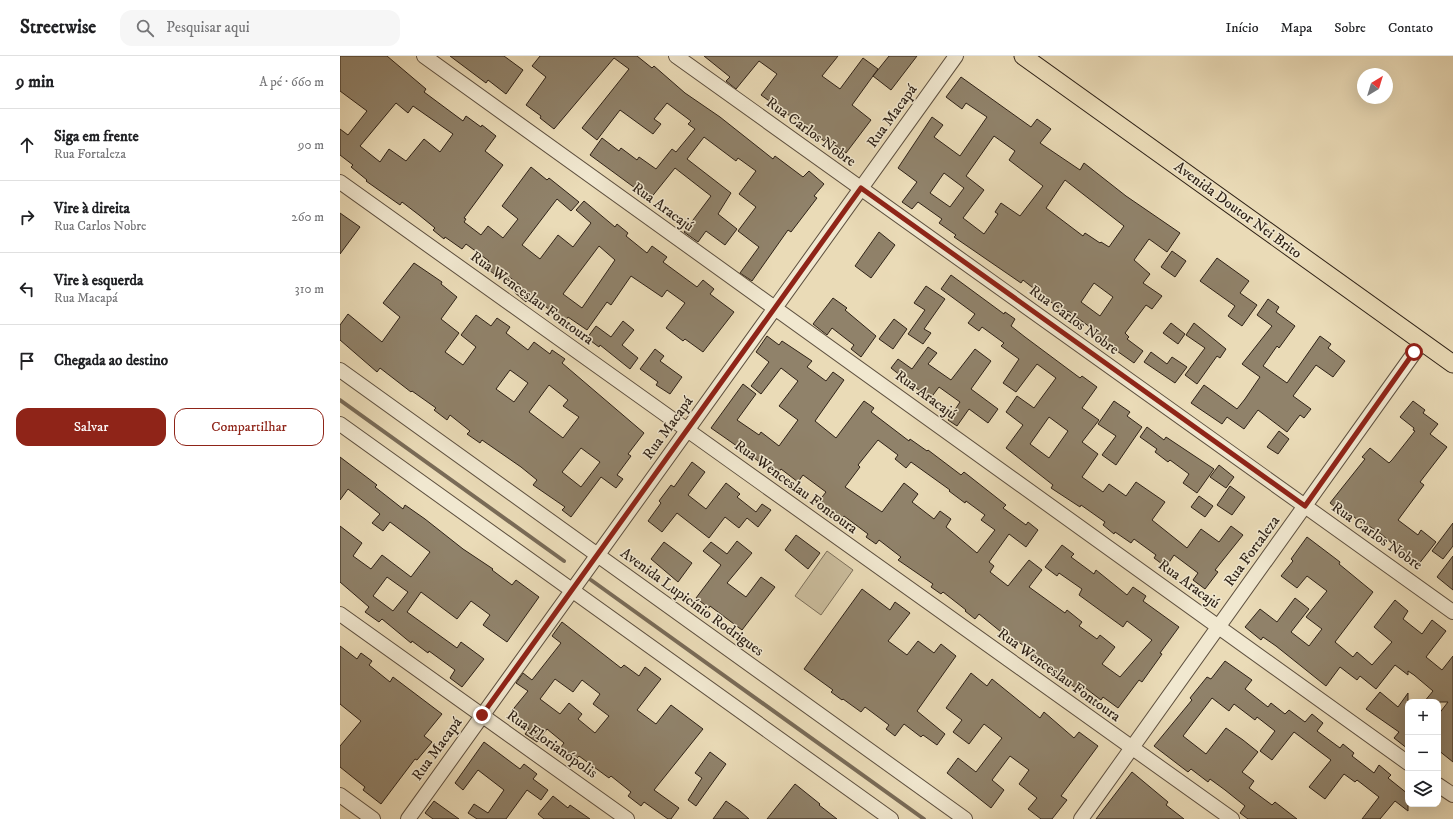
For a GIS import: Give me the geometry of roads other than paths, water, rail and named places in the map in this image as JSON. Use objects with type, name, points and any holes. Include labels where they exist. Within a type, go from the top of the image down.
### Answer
[{"type":"main road","name":"Avenida Doutor Nei Brito","points":[[1023,56],[1453,364]]},
{"type":"street","name":"Rua Aracajú","points":[[424,56],[1405,761]]},
{"type":"street","name":"Rua Carlos Nobre","points":[[676,56],[1453,612]]},
{"type":"street","name":"Rua Macapá","points":[[408,819],[956,56]]},
{"type":"street","name":"Rua Wenceslau Fontoura","points":[[340,182],[1232,819]]},
{"type":"street","name":"Rua Fortaleza","points":[[1081,819],[1422,342]]},
{"type":"street","name":"Avenida Lupicínio Rodrigues","points":[[340,370],[965,819]]},
{"type":"street","points":[[340,424],[891,819]]},
{"type":"street","name":"Rua Florianópolis","points":[[340,614],[627,819]]},
{"type":"street","points":[[1441,786],[1453,795]]},
{"type":"street","points":[[340,795],[373,819]]},
{"type":"waterway","points":[[340,400],[564,561]]},
{"type":"waterway","points":[[591,580],[924,819]]}]
